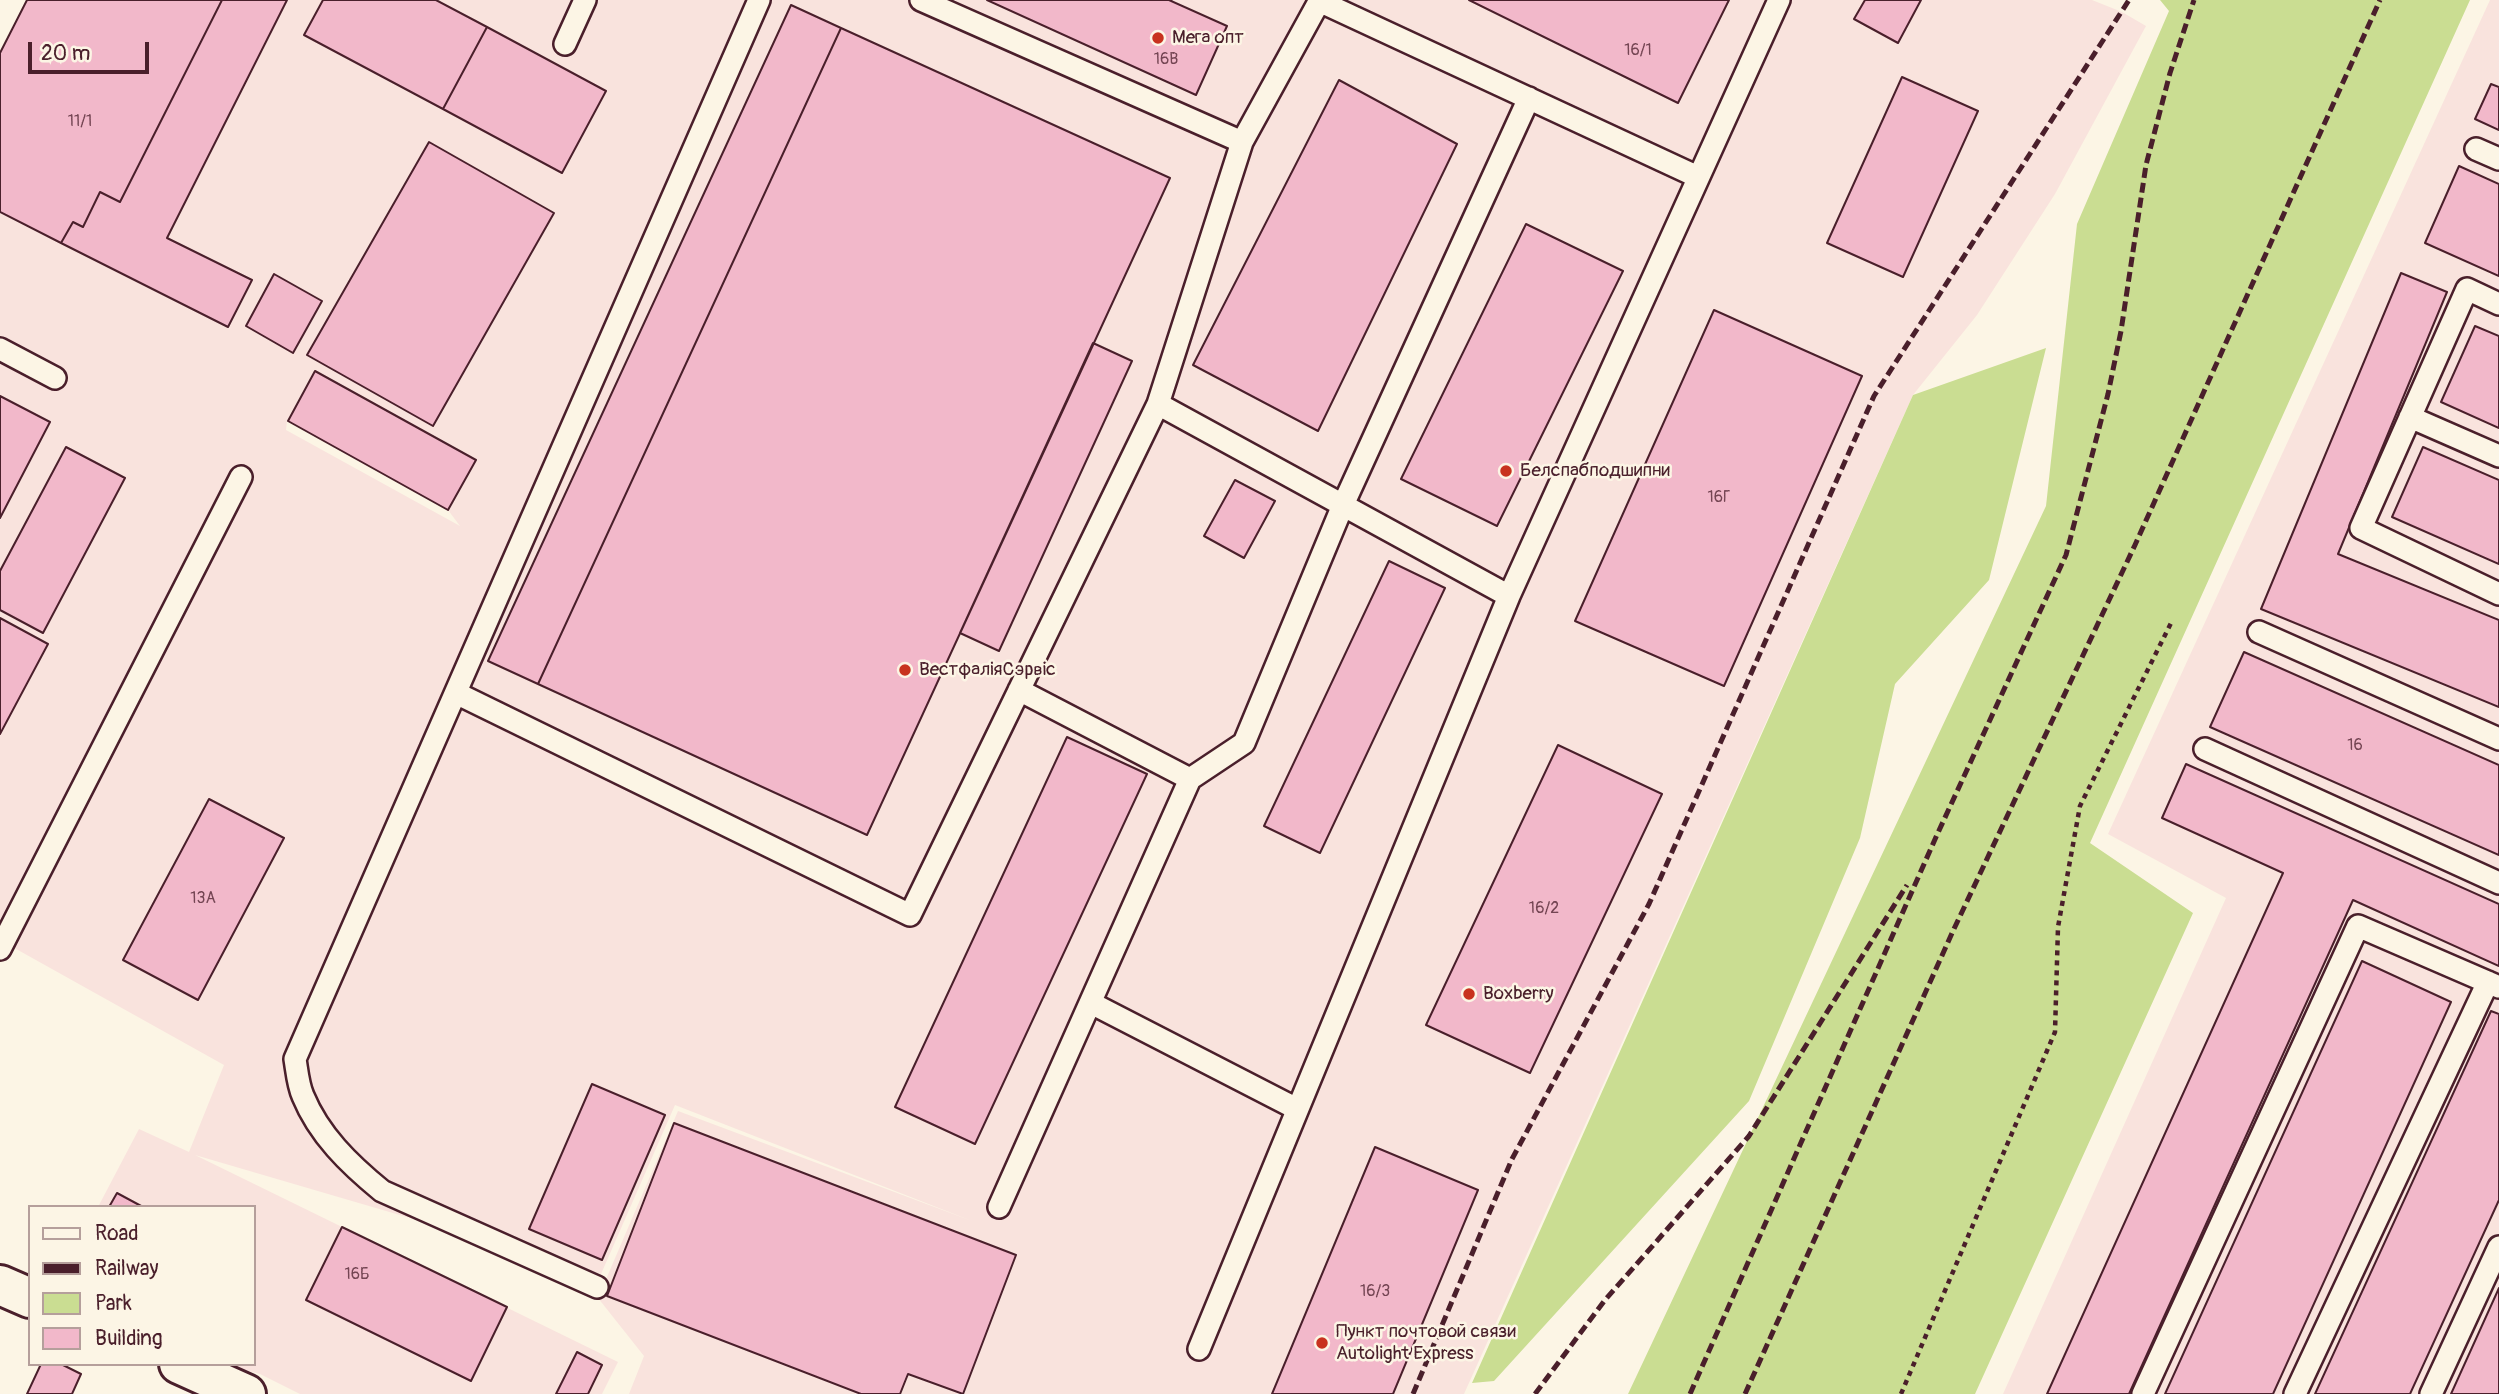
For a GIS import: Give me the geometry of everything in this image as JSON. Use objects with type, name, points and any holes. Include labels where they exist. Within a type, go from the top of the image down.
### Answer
[{"type":"street","points":[[0,1285],[28,1297]]},
{"type":"street","points":[[183,1366],[246,1394]]},
{"type":"lane","points":[[565,44],[585,0]]},
{"type":"lane","points":[[597,1287],[382,1191],[352,1167],[321,1130],[302,1094],[295,1059],[759,0]]},
{"type":"lane","points":[[920,0],[1242,142]]},
{"type":"lane","points":[[456,693],[910,915],[1158,404],[1242,142],[1320,0],[1698,177]]},
{"type":"lane","points":[[1199,1349],[1509,596],[1779,0]]},
{"type":"lane","points":[[999,1207],[1190,779],[1244,743],[1343,505],[1529,98]]},
{"type":"lane","points":[[2476,149],[2499,159]]},
{"type":"lane","points":[[2499,304],[2467,289],[2361,528],[2499,594]]},
{"type":"lane","points":[[0,349],[55,378]]},
{"type":"lane","points":[[1158,404],[1509,596]]},
{"type":"lane","points":[[2410,417],[2499,456]]},
{"type":"lane","points":[[0,949],[241,477]]},
{"type":"lane","points":[[2259,632],[2499,739]]},
{"type":"lane","points":[[1019,690],[1190,779]]},
{"type":"lane","points":[[2205,749],[2499,883]]},
{"type":"lane","points":[[2143,1394],[2358,926],[2494,984],[2295,1394]]},
{"type":"lane","points":[[1091,1003],[1297,1109]]},
{"type":"lane","points":[[2431,1394],[2499,1247]]},
{"type":"path","points":[[1901,1394],[2055,1032],[2058,927],[2080,806],[2172,621]]},
{"type":"shaded area","points":[[222,0],[2092,0],[2122,12],[2146,26],[2055,194],[1977,315],[1913,395],[1464,1394],[629,1394],[644,1356],[598,1298],[678,1111],[972,1221],[675,1105],[601,1274],[195,1155],[618,1362],[602,1394],[300,1394],[260,1374],[229,1366],[256,1366],[256,1205],[99,1205],[139,1129],[189,1152],[224,1065],[0,940],[0,212],[61,243]],"holes":[[[287,421],[448,510],[460,526],[286,430]]]},
{"type":"shaded area","points":[[2490,0],[2499,0],[2499,1394],[2003,1394],[2226,898],[2108,834]]},
{"type":"green space","points":[[2160,0],[2470,0],[2090,843],[2193,913],[1975,1394],[1628,1394],[2046,506],[2077,224],[2169,11]]},
{"type":"green space","points":[[2046,348],[1989,580],[1895,684],[1860,838],[1749,1101],[1494,1381],[1472,1383],[1913,395]]},
{"type":"building","points":[[27,0],[222,0],[120,202],[100,192],[83,227],[73,222],[61,243],[0,212],[0,53]]},
{"type":"building","points":[[222,0],[287,0],[167,238],[252,280],[228,327],[61,243],[73,222],[83,227],[100,192],[120,202]]},
{"type":"building","points":[[323,0],[436,0],[487,27],[443,109],[304,35]]},
{"type":"building","points":[[987,0],[1169,0],[1227,26],[1196,95]]},
{"type":"building","points":[[1469,0],[1729,0],[1678,103]]},
{"type":"building","points":[[1865,0],[1921,0],[1898,43],[1854,19]]},
{"type":"building","points":[[791,5],[841,28],[538,684],[488,661]]},
{"type":"building","points":[[487,27],[606,91],[562,173],[443,109]]},
{"type":"building","points":[[841,28],[1170,178],[867,835],[538,684]]},
{"type":"building","points":[[1902,77],[1978,111],[1903,277],[1827,243]]},
{"type":"building","points":[[1339,80],[1457,144],[1318,431],[1193,365]]},
{"type":"building","points":[[2491,84],[2499,87],[2499,130],[2475,119]]},
{"type":"building","points":[[429,142],[554,213],[433,426],[307,355]]},
{"type":"building","points":[[2459,166],[2499,184],[2499,276],[2425,243]]},
{"type":"building","points":[[1526,224],[1623,271],[1497,526],[1401,479]]},
{"type":"building","points":[[2401,273],[2447,292],[2338,554],[2499,620],[2499,707],[2261,609]]},
{"type":"building","points":[[274,274],[322,301],[293,353],[246,326]]},
{"type":"building","points":[[1714,310],[1862,376],[1724,686],[1575,621]]},
{"type":"building","points":[[2475,326],[2499,336],[2499,428],[2441,402]]},
{"type":"building","points":[[1093,343],[1132,361],[999,651],[960,633]]},
{"type":"building","points":[[315,371],[476,460],[448,510],[288,421]]},
{"type":"building","points":[[0,396],[50,422],[0,518]]},
{"type":"building","points":[[66,447],[125,478],[43,633],[0,610],[0,571]]},
{"type":"building","points":[[2423,447],[2499,480],[2499,564],[2392,517]]},
{"type":"building","points":[[1235,480],[1275,501],[1244,558],[1204,536]]},
{"type":"building","points":[[1389,561],[1445,588],[1320,853],[1264,826]]},
{"type":"building","points":[[0,618],[48,644],[0,734]]},
{"type":"building","points":[[2244,652],[2499,765],[2499,855],[2210,727]]},
{"type":"building","points":[[1067,737],[1147,774],[975,1144],[895,1107]]},
{"type":"building","points":[[1558,745],[1662,794],[1530,1073],[1426,1025]]},
{"type":"building","points":[[2186,764],[2499,904],[2499,966],[2353,900],[2129,1394],[2047,1394],[2283,873],[2162,818]]},
{"type":"building","points":[[209,799],[284,838],[198,1000],[123,960]]},
{"type":"building","points":[[2362,961],[2451,1002],[2273,1394],[2165,1394]]},
{"type":"building","points":[[2491,1011],[2499,1014],[2499,1200],[2410,1394],[2315,1394]]},
{"type":"building","points":[[592,1084],[665,1115],[602,1260],[529,1229]]},
{"type":"building","points":[[674,1123],[1016,1255],[963,1394],[908,1374],[900,1394],[861,1394],[607,1296]]},
{"type":"building","points":[[1375,1147],[1478,1190],[1393,1394],[1272,1394]]},
{"type":"building","points":[[117,1193],[139,1205],[110,1205]]},
{"type":"building","points":[[342,1227],[507,1307],[471,1381],[306,1300]]},
{"type":"building","points":[[2499,1288],[2499,1394],[2451,1394]]},
{"type":"building","points":[[577,1352],[602,1365],[588,1394],[556,1394]]},
{"type":"building","points":[[40,1366],[65,1366],[81,1374],[72,1394],[27,1394]]},
{"type":"railway","points":[[1413,1394],[1512,1159],[1649,904],[1874,396],[2129,0]]},
{"type":"railway","points":[[1690,1394],[1936,837],[2066,555],[2108,394],[2121,331],[2146,165],[2170,73],[2194,0]]},
{"type":"railway","points":[[1745,1394],[1953,931],[2135,545],[2380,0]]},
{"type":"railway","points":[[1535,1394],[1605,1300],[1749,1136],[1907,885]]},
{"type":"place","name":"Мега опт","points":[[1158,38]]},
{"type":"place","name":"Белспабподшипни","points":[[1506,471]]},
{"type":"place","name":"ВестфаліяСэрвіс","points":[[905,670]]},
{"type":"place","name":"Boxberry","points":[[1469,994]]},
{"type":"place","name":"Пункт почтовой связи Autolight Express","points":[[1322,1343]]}]
